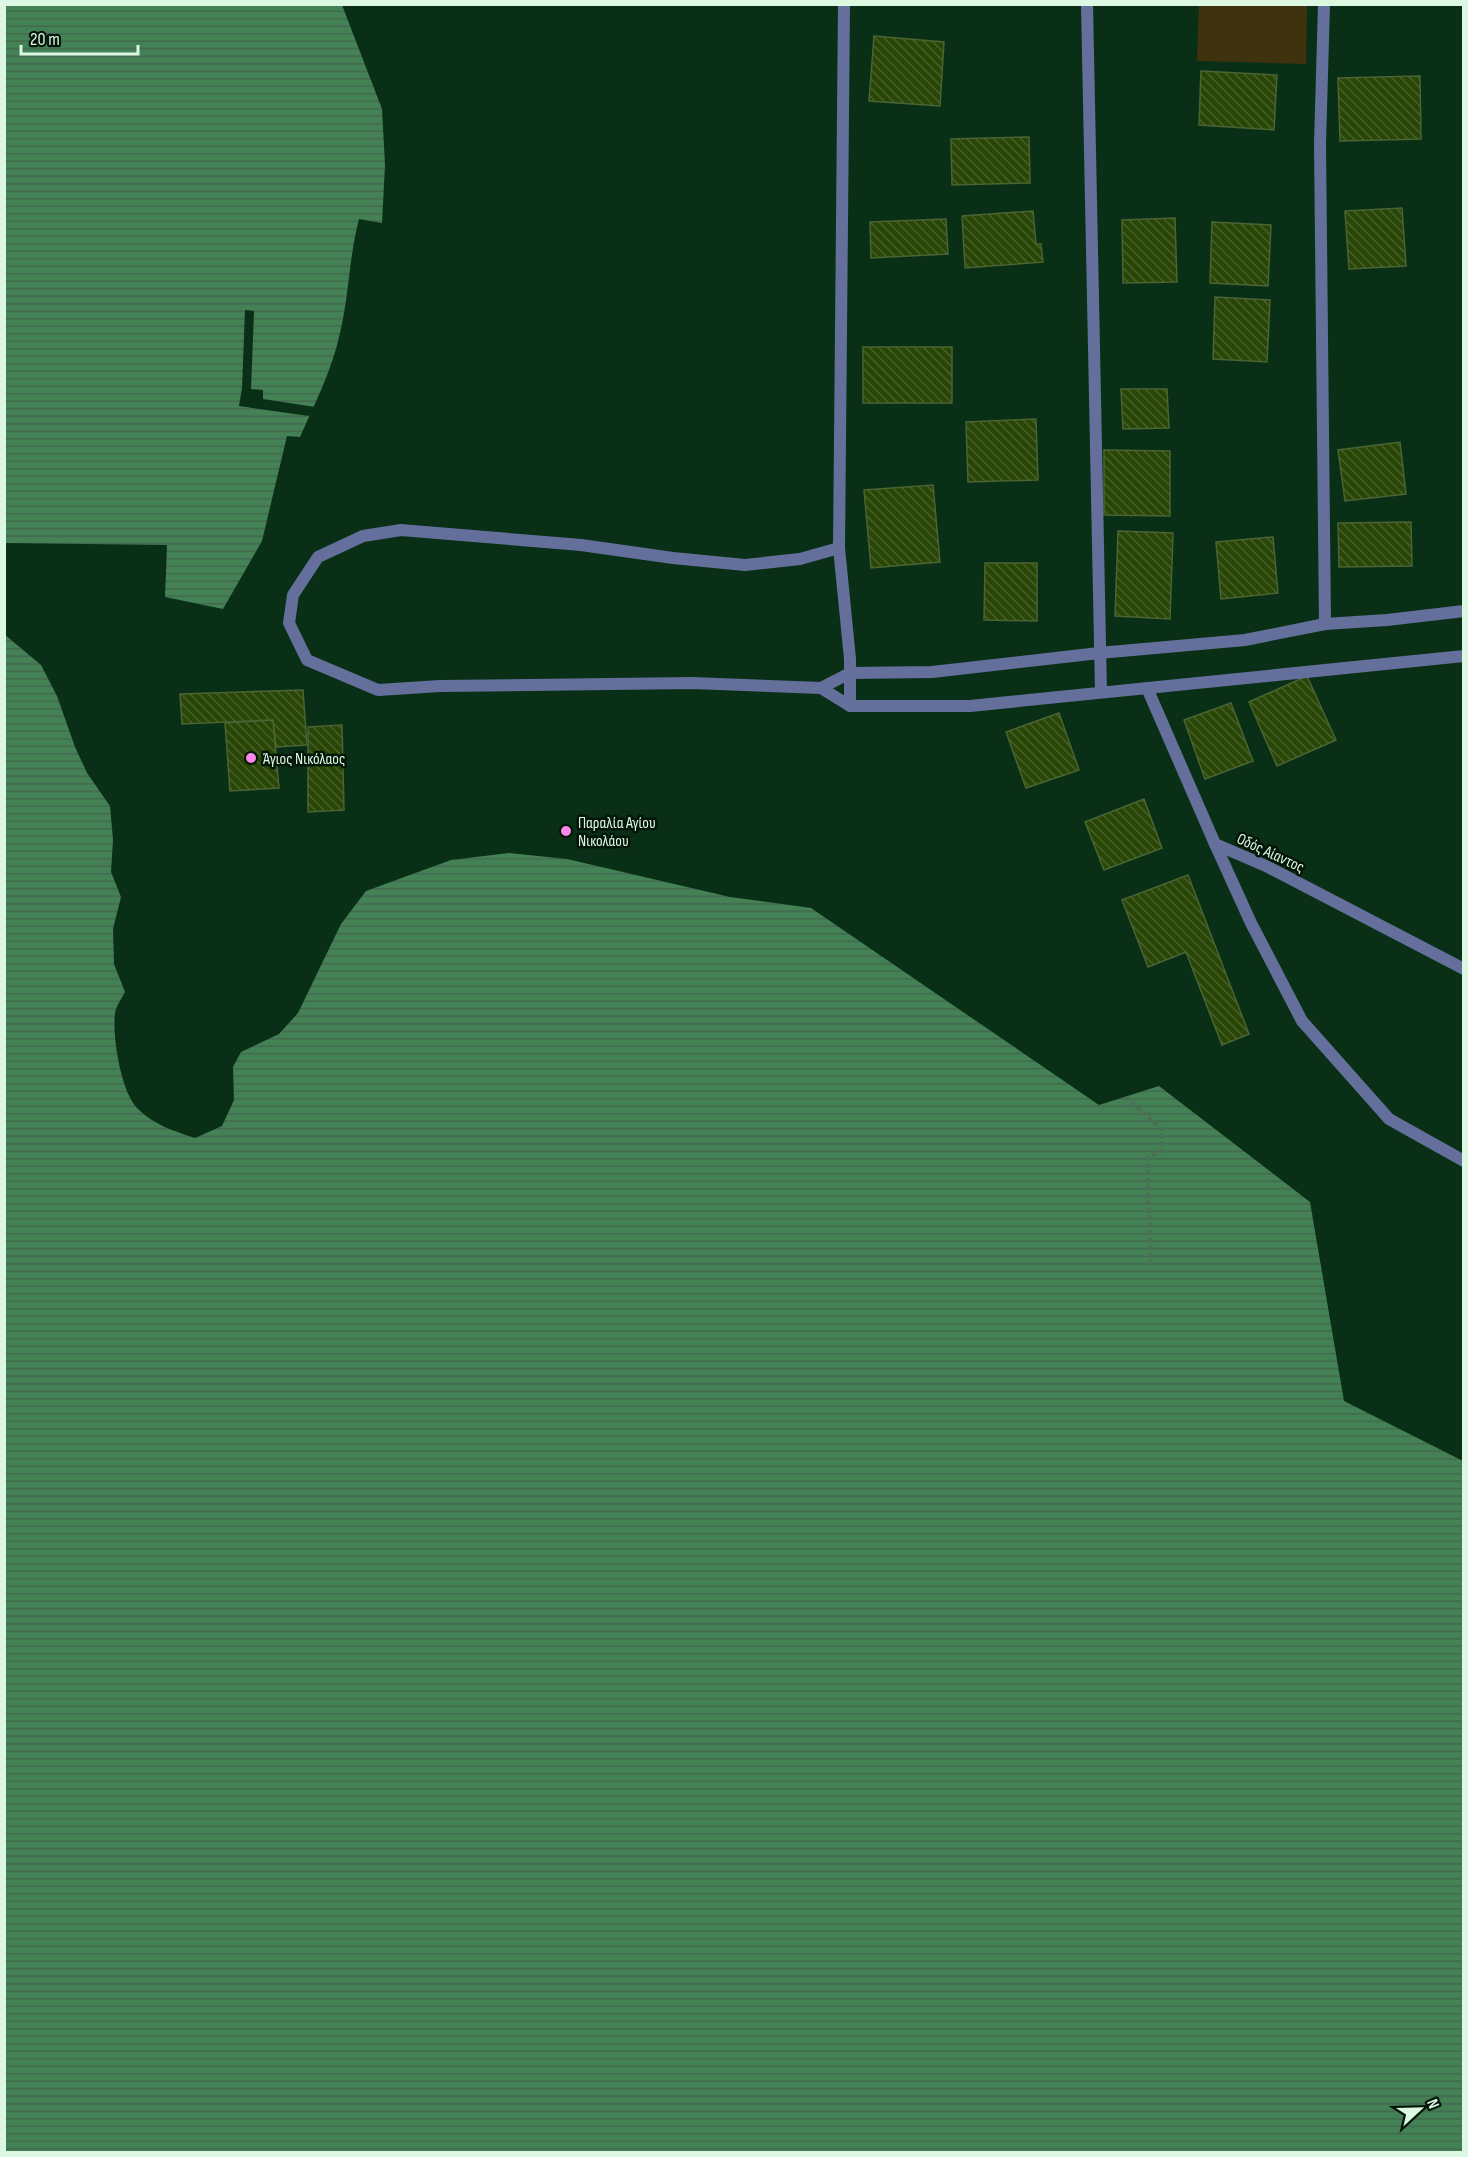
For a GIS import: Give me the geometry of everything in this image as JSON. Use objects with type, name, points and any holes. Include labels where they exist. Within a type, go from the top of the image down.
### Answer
[{"type":"street","points":[[844,4],[839,548],[850,673],[850,706]]},
{"type":"street","points":[[1087,4],[1101,692]]},
{"type":"street","points":[[1324,4],[1320,144],[1325,624]]},
{"type":"street","points":[[839,548],[800,559],[745,565],[581,545],[401,530],[363,536],[318,557],[293,595],[290,623],[308,660],[378,690],[440,686],[692,683],[821,688],[850,673],[932,672],[1099,653],[1245,640],[1325,624],[1464,611]]},
{"type":"street","points":[[821,688],[850,706],[970,706],[1464,656]]},
{"type":"street","name":"Οδός Αίαντος","points":[[1148,688],[1215,844],[1266,866],[1464,969]]},
{"type":"street","points":[[1215,844],[1251,923],[1302,1021],[1389,1119],[1464,1161]]},
{"type":"path","points":[[1126,1097],[1162,1131],[1161,1150],[1147,1158],[1151,1264]]},
{"type":"shaded area","points":[[5,5],[342,5],[382,109],[385,165],[382,223],[359,219],[337,347],[323,386],[300,437],[287,436],[262,541],[223,609],[165,597],[167,545],[5,543]]},
{"type":"shaded area","points":[[1199,5],[1307,5],[1306,64],[1197,61]]},
{"type":"shaded area","points":[[4,634],[41,665],[57,696],[87,773],[110,806],[113,840],[111,872],[121,897],[113,929],[114,964],[125,992],[115,1013],[116,1049],[122,1078],[132,1101],[144,1115],[165,1127],[195,1138],[222,1126],[234,1100],[233,1067],[241,1052],[279,1034],[298,1013],[341,924],[366,891],[451,860],[509,853],[567,859],[730,897],[811,908],[1099,1105],[1159,1086],[1310,1202],[1344,1401],[1463,1461],[1463,2152],[5,2152]]},
{"type":"pier","points":[[245,310],[254,311],[251,389],[263,390],[263,399],[315,407],[309,416],[239,406],[242,388]]},
{"type":"building","points":[[874,36],[944,42],[940,106],[869,101]]},
{"type":"building","points":[[1201,71],[1277,75],[1274,130],[1199,125]]},
{"type":"building","points":[[1420,76],[1421,139],[1340,141],[1338,78]]},
{"type":"building","points":[[1029,137],[1030,183],[952,185],[951,139]]},
{"type":"building","points":[[1402,208],[1406,266],[1349,269],[1345,211]]},
{"type":"building","points":[[1033,211],[1036,244],[1041,244],[1043,262],[965,268],[962,216]]},
{"type":"building","points":[[1175,218],[1177,282],[1123,283],[1122,220]]},
{"type":"building","points":[[946,219],[948,254],[871,258],[870,222]]},
{"type":"building","points":[[1212,222],[1271,225],[1268,286],[1210,283]]},
{"type":"building","points":[[1215,297],[1270,300],[1267,362],[1213,359]]},
{"type":"building","points":[[863,347],[952,347],[952,403],[863,403]]},
{"type":"building","points":[[1121,389],[1167,389],[1169,428],[1123,429]]},
{"type":"building","points":[[1036,419],[1038,480],[968,482],[966,422]]},
{"type":"building","points":[[1400,442],[1406,494],[1345,501],[1338,450]]},
{"type":"building","points":[[1104,450],[1170,451],[1170,516],[1104,515]]},
{"type":"building","points":[[933,485],[940,562],[871,568],[864,490]]},
{"type":"building","points":[[1411,522],[1412,566],[1339,567],[1338,523]]},
{"type":"building","points":[[1118,531],[1173,533],[1170,619],[1115,616]]},
{"type":"building","points":[[1273,537],[1278,593],[1221,599],[1216,542]]},
{"type":"building","points":[[985,563],[1037,563],[1037,621],[984,620]]},
{"type":"building","points":[[1307,676],[1336,740],[1277,766],[1249,702]]},
{"type":"building","points":[[303,690],[307,745],[276,747],[273,720],[182,724],[180,694]]},
{"type":"building","points":[[1231,703],[1253,761],[1205,779],[1184,720]]},
{"type":"building","points":[[1059,713],[1079,770],[1026,788],[1006,732]]},
{"type":"building","points":[[273,720],[279,788],[230,791],[225,723]]},
{"type":"building","points":[[342,725],[344,810],[308,812],[308,727]]},
{"type":"building","points":[[1144,799],[1162,848],[1104,870],[1085,822]]},
{"type":"building","points":[[1188,875],[1249,1034],[1222,1045],[1186,952],[1148,967],[1122,900]]},
{"type":"place","name":"Άγιος Νικόλαος","points":[[251,758]]},
{"type":"place","name":"Παραλία Αγίου Νικολάου","points":[[566,831]]}]
